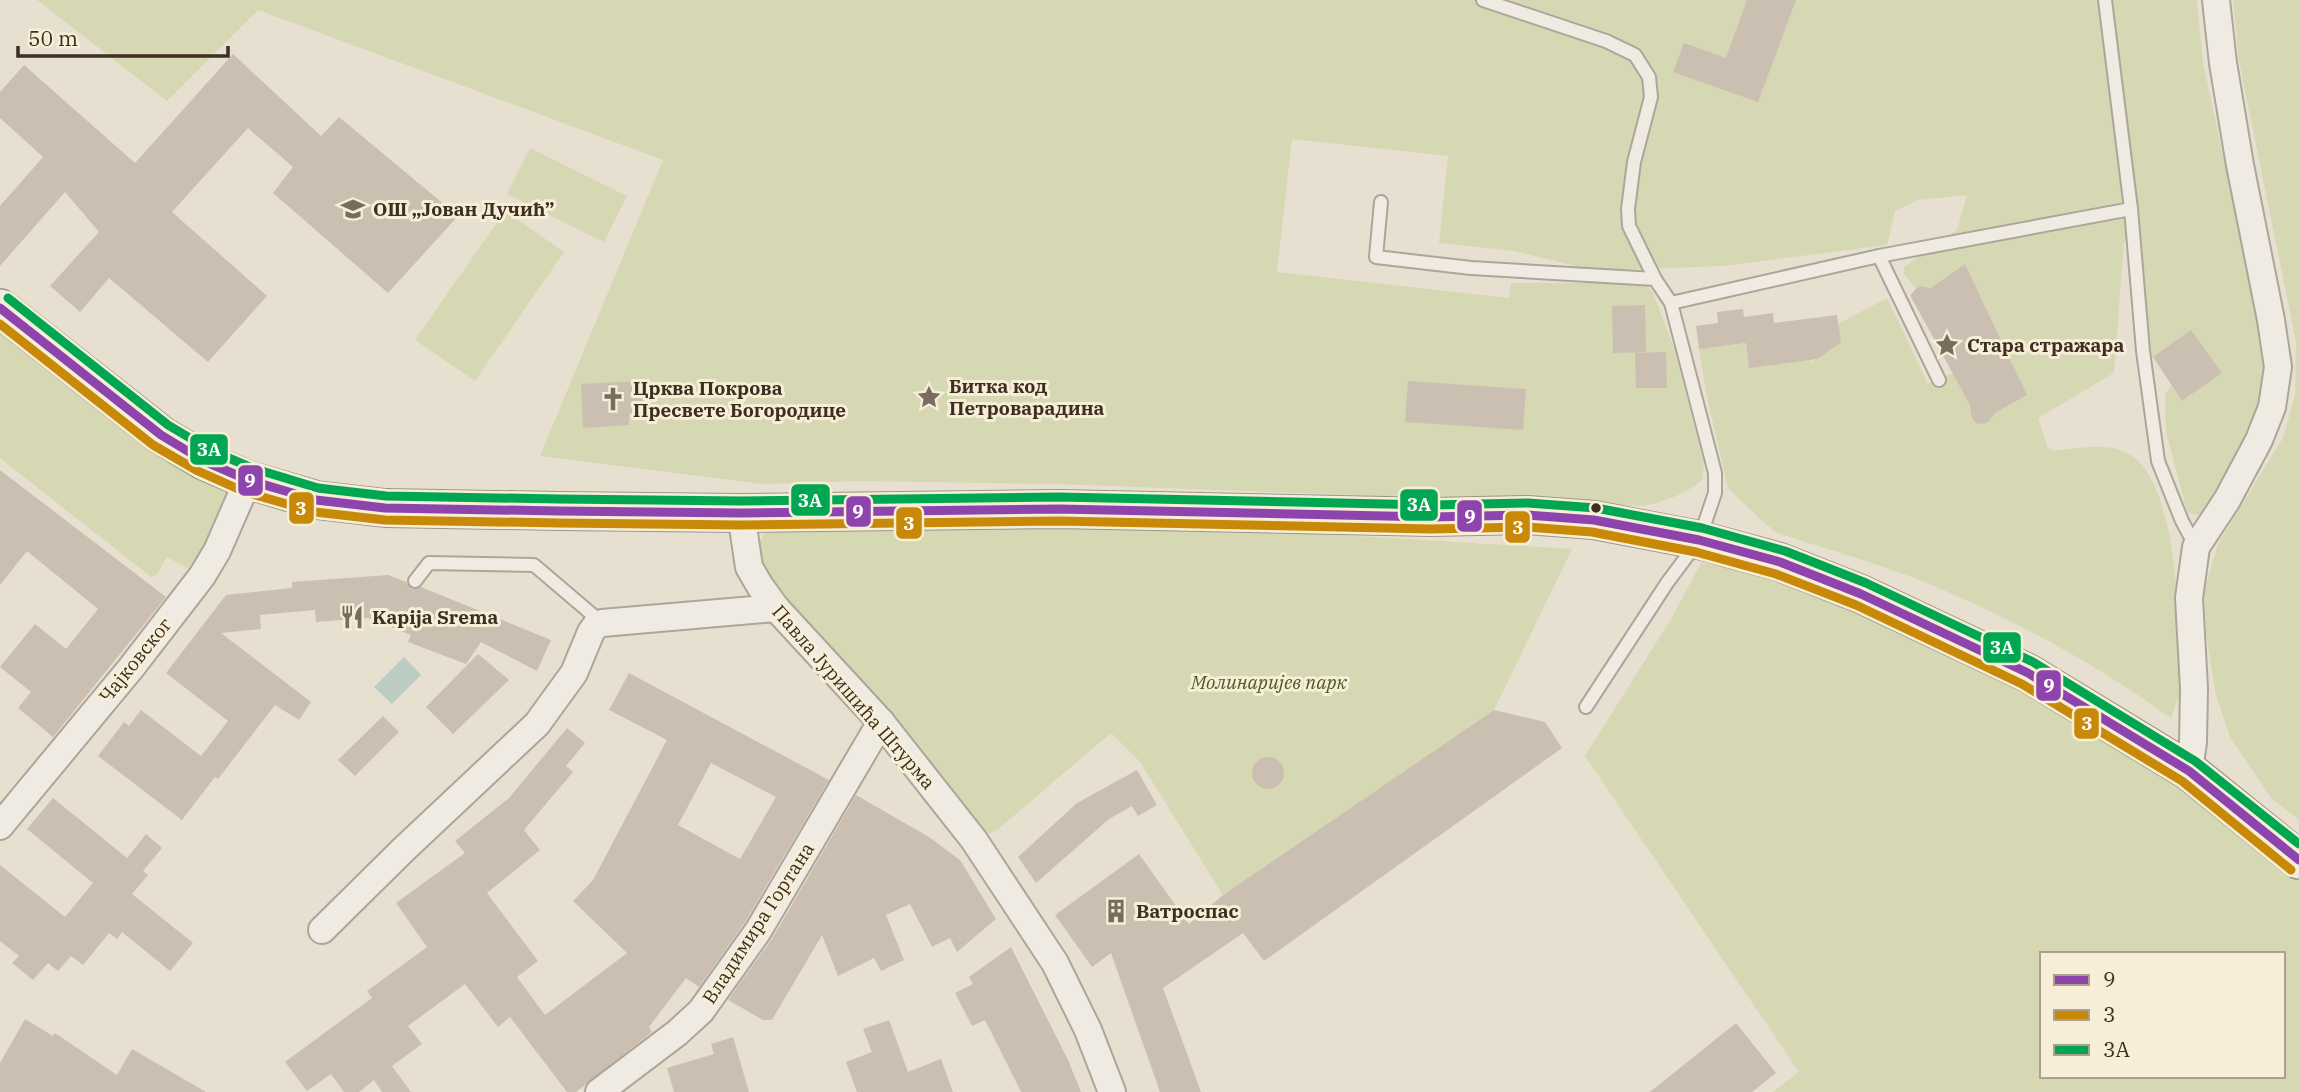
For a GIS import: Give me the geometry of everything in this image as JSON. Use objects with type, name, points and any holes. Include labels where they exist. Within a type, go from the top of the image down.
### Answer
[{"type":"main road","points":[[0,308],[161,435],[204,461],[248,480],[316,500],[385,508],[741,513],[1059,509],[1431,517],[1527,514],[1594,520],[1699,540],[1780,562],[1861,594],[2028,673],[2189,771],[2299,860]]},
{"type":"street","points":[[2189,771],[2193,741],[2194,688],[2189,598],[2196,547],[2227,500],[2259,440],[2272,407],[2278,367],[2240,165],[2216,0]]},
{"type":"street","name":"Чајковског","points":[[0,826],[202,576],[218,551],[248,480]]},
{"type":"street","name":"Павла Јуришића Штурма","points":[[741,513],[750,567],[776,608],[881,722],[974,840],[1055,963],[1088,1030],[1112,1092]]},
{"type":"street","points":[[322,930],[537,724],[574,673],[596,625],[776,608]]},
{"type":"street","name":"Владимира Гортана","points":[[599,1092],[677,1033],[701,1011],[765,919],[881,722]]},
{"type":"lane","points":[[1483,0],[1606,41],[1635,55],[1649,77],[1651,97],[1634,162],[1628,209],[1629,226],[1655,279],[1671,303],[1715,473],[1715,493],[1699,540],[1667,583],[1586,706]]},
{"type":"lane","points":[[2105,0],[2131,209],[2143,351],[2158,461],[2182,521],[2196,547]]},
{"type":"lane","points":[[1381,202],[1376,257],[1471,268],[1655,279]]},
{"type":"lane","points":[[1671,303],[1879,256],[2131,209]]},
{"type":"lane","points":[[1879,256],[1939,380]]},
{"type":"lane","points":[[415,581],[429,563],[534,565],[601,623]]},
{"type":"green space","points":[[37,0],[2197,0],[2203,63],[2266,354],[2262,409],[2206,511],[2197,515],[2187,511],[2166,432],[2165,395],[2171,386],[2183,401],[2221,373],[2191,330],[2152,358],[2138,221],[2124,243],[2114,373],[2038,418],[2048,448],[2055,451],[2087,447],[2119,450],[2137,460],[2158,493],[2170,537],[2184,660],[2183,683],[2171,718],[2085,662],[1996,614],[1915,578],[1777,533],[1728,488],[1699,349],[1746,343],[1749,367],[1809,339],[1812,362],[1841,343],[1838,324],[1887,298],[1928,384],[1953,373],[1972,408],[1972,418],[1992,415],[2027,395],[1965,264],[1929,288],[1916,289],[1904,274],[1904,267],[1957,230],[1967,195],[1918,200],[1895,211],[1887,245],[1723,266],[1596,271],[1515,251],[1439,243],[1448,156],[1292,139],[1277,272],[1509,298],[1511,283],[1638,283],[1647,286],[1653,293],[1674,348],[1704,465],[1702,480],[1689,490],[1645,506],[1056,484],[861,481],[762,484],[540,456],[663,160],[258,10],[167,101]]},
{"type":"green space","points":[[2233,0],[2299,0],[2299,820],[2272,799],[2230,737],[2216,695],[2206,634],[2204,591],[2218,544],[2283,438],[2295,396],[2296,342],[2239,61]]},
{"type":"green space","points":[[530,148],[627,196],[604,242],[507,194]]},
{"type":"green space","points":[[505,211],[564,252],[475,381],[415,340]]},
{"type":"green space","points":[[0,305],[248,480],[202,576],[167,557],[157,574],[151,577],[0,458]]},
{"type":"green space","name":"Молинаријев парк","points":[[1051,525],[1242,529],[1572,549],[1494,710],[1223,895],[1140,762],[1111,733],[997,830],[974,840],[749,567],[765,532]]},
{"type":"green space","points":[[1701,563],[1777,577],[1854,603],[2023,687],[2176,782],[2299,879],[2299,1092],[1773,1092],[1799,1072],[1585,756],[1671,619]]},
{"type":"shaded area","points":[[404,657],[421,675],[392,704],[374,687]]},
{"type":"building","points":[[1747,0],[1796,0],[1758,102],[1673,72],[1684,43],[1726,58]]},
{"type":"building","name":"ОШ „Јован Дучић”","points":[[233,54],[321,136],[339,117],[458,216],[388,293],[273,193],[293,167],[248,128],[172,212],[267,296],[208,362],[109,278],[80,312],[50,286],[99,232],[65,192],[0,266],[0,206],[43,157],[0,118],[0,92],[24,65],[135,163]]},
{"type":"building","points":[[1965,264],[2027,395],[1995,413],[1987,423],[1977,424],[1972,418],[1970,405],[1910,295],[1919,286],[1930,288]]},
{"type":"building","points":[[1645,305],[1646,352],[1613,353],[1612,306]]},
{"type":"building","points":[[1743,309],[1744,317],[1773,313],[1774,323],[1837,315],[1841,343],[1817,359],[1749,368],[1746,343],[1699,349],[1696,326],[1718,323],[1717,312]]},
{"type":"building","points":[[2191,330],[2222,373],[2182,401],[2153,357]]},
{"type":"building","points":[[1666,352],[1667,388],[1636,388],[1635,353]]},
{"type":"building","name":"Црква Покрова Пресвете Богородице","points":[[643,381],[645,413],[629,414],[629,425],[583,428],[581,384]]},
{"type":"building","points":[[1408,381],[1526,389],[1523,430],[1405,422]]},
{"type":"building","points":[[0,470],[166,597],[53,737],[18,708],[31,692],[0,667],[35,624],[66,649],[98,609],[27,551],[0,585]]},
{"type":"building","points":[[388,575],[406,582],[413,589],[421,587],[551,640],[537,671],[481,642],[466,664],[408,642],[411,635],[368,618],[316,622],[315,610],[260,615],[261,629],[221,633],[311,702],[299,720],[275,705],[218,779],[215,777],[182,820],[98,756],[124,722],[129,726],[141,710],[201,756],[228,721],[166,673],[226,595],[292,588],[292,582]]},
{"type":"building","points":[[478,654],[509,680],[453,734],[426,707]]},
{"type":"building","points":[[629,673],[829,780],[745,922],[699,987],[686,978],[649,1027],[652,1032],[576,1092],[567,1092],[510,1017],[498,1027],[465,984],[408,1026],[422,1044],[392,1066],[411,1092],[382,1092],[374,1080],[359,1092],[344,1092],[331,1074],[307,1091],[285,1062],[372,998],[367,991],[427,947],[396,903],[465,853],[455,841],[509,798],[567,728],[585,743],[566,766],[573,772],[524,830],[540,850],[487,893],[538,961],[517,977],[545,1015],[627,953],[573,901],[593,880],[667,740],[609,710]],"holes":[[[711,763],[776,797],[740,859],[678,825]]]},
{"type":"building","points":[[1494,710],[1545,722],[1562,748],[1264,961],[1243,933],[1163,988],[1201,1092],[1160,1092],[1111,953],[1092,967],[1055,915],[1139,854],[1189,924],[1223,895]]},
{"type":"building","points":[[383,716],[399,732],[355,776],[338,760]]},
{"type":"building","points":[[1268,757],[1280,761],[1284,773],[1280,785],[1268,789],[1256,785],[1252,773],[1256,761]]},
{"type":"building","points":[[1137,770],[1157,805],[1138,816],[1132,806],[1109,819],[1036,883],[1018,857],[1077,803]]},
{"type":"building","points":[[856,795],[929,837],[960,860],[996,919],[957,952],[950,938],[932,947],[910,904],[886,915],[904,960],[881,971],[874,958],[838,976],[822,935],[772,1020],[763,1020],[728,1000],[772,939]]},
{"type":"building","points":[[53,798],[127,858],[146,834],[162,848],[143,871],[148,875],[132,894],[193,943],[170,971],[122,932],[117,939],[109,933],[83,965],[71,956],[58,971],[48,963],[33,980],[12,963],[19,956],[0,941],[0,865],[65,917],[93,883],[27,829]]},
{"type":"building","points":[[1011,947],[1068,1060],[1081,1092],[1021,1092],[985,1020],[972,1026],[955,993],[973,984],[969,977]]},
{"type":"building","points":[[25,1019],[53,1036],[55,1033],[117,1075],[132,1049],[206,1092],[0,1092],[0,1063]]},
{"type":"building","points":[[889,1020],[908,1072],[941,1059],[953,1092],[857,1092],[846,1062],[872,1052],[863,1029]]},
{"type":"building","points":[[1736,1023],[1776,1073],[1752,1092],[1650,1092]]},
{"type":"building","points":[[733,1037],[749,1092],[674,1092],[667,1068],[714,1054],[711,1044]]},
{"type":"transit line","name":"3A","points":[[8,298],[168,425],[210,450],[252,468],[318,488],[386,496],[559,499],[741,501],[1059,497],[1431,505],[1528,503],[1596,508],[1702,528],[1785,551],[1866,583],[2033,662],[2195,761],[2299,844]]},
{"type":"transit line","name":"9","points":[[0,308],[161,435],[204,461],[248,480],[316,500],[385,508],[559,511],[741,513],[1059,509],[1431,517],[1527,515],[1594,520],[1699,540],[1780,562],[1861,594],[2028,673],[2189,771],[2299,860]]},
{"type":"transit line","name":"3","points":[[0,324],[153,445],[198,471],[245,492],[315,512],[385,520],[559,523],[741,525],[1059,521],[1431,529],[1527,527],[1592,532],[1696,552],[1776,574],[1856,605],[2022,684],[2182,781],[2291,870]]},
{"type":"place","name":"ОШ „Јован Дучић”","points":[[353,209]]},
{"type":"place","name":"Стара стражара","points":[[1947,345]]},
{"type":"place","name":"Битка код Петроварадина","points":[[929,397]]},
{"type":"place","name":"Црква Покрова Пресвете Богородице","points":[[613,399]]},
{"type":"place","name":"Kapija Srema","points":[[352,617]]},
{"type":"place","name":"Ватроспас","points":[[1116,911]]}]
